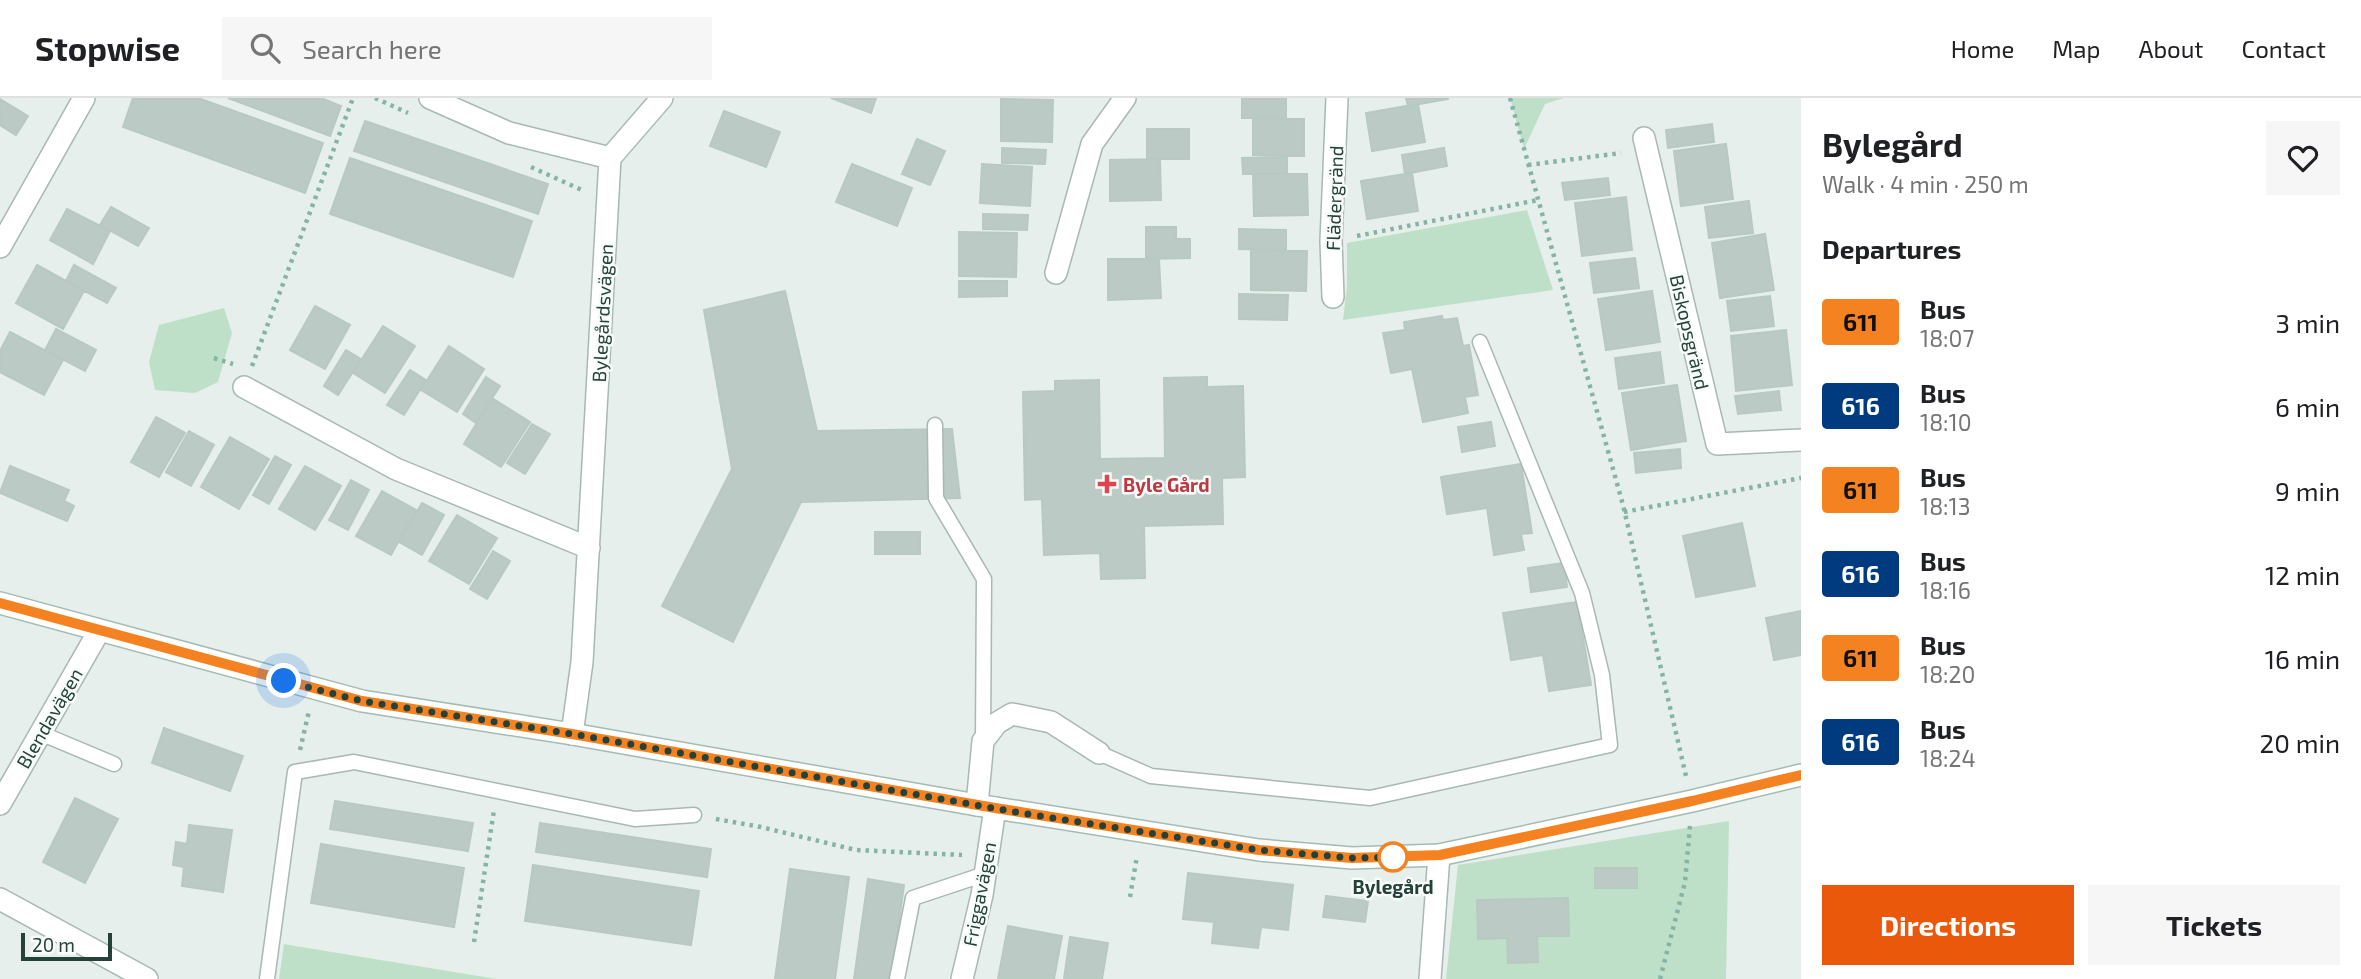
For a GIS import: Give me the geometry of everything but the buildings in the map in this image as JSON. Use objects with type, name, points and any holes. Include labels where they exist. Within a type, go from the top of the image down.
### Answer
[{"type":"street","points":[[0,247],[84,98]]},
{"type":"street","points":[[430,98],[509,133],[610,158],[662,98]]},
{"type":"street","points":[[1056,273],[1092,144],[1125,98]]},
{"type":"street","name":"Flädergränd","points":[[1333,297],[1331,241],[1337,98]]},
{"type":"street","name":"Biskopsgränd","points":[[1645,144],[1717,444],[1801,440]]},
{"type":"street","name":"Bylegårdsvägen","points":[[572,734],[582,662],[610,158]]},
{"type":"street","points":[[249,390],[396,469],[589,548]]},
{"type":"street","points":[[0,603],[362,701],[572,734],[986,807],[1259,850],[1352,858],[1440,855],[1801,775]]},
{"type":"street","name":"Blendavägen","points":[[0,804],[99,631]]},
{"type":"street","points":[[983,740],[997,723],[1012,714],[1051,722],[1099,753]]},
{"type":"street","name":"Friggavägen","points":[[962,979],[986,865],[983,740]]},
{"type":"street","points":[[1430,979],[1440,855]]},
{"type":"street","points":[[0,899],[147,979]]},
{"type":"lane","points":[[1099,753],[1151,776],[1370,798],[1610,745],[1602,675],[1582,593],[1480,342]]},
{"type":"lane","points":[[935,425],[936,498],[984,579],[983,740]]},
{"type":"lane","points":[[40,733],[114,764]]},
{"type":"lane","points":[[267,979],[295,772],[354,762],[635,819],[694,815]]},
{"type":"lane","points":[[897,979],[913,898],[986,865]]},
{"type":"path","points":[[249,390],[250,370],[353,98]]},
{"type":"path","points":[[1510,98],[1624,512],[1692,801],[1685,883],[1660,979]]},
{"type":"path","points":[[1528,165],[1645,144]]},
{"type":"path","points":[[1331,241],[1538,200]]},
{"type":"path","points":[[1624,512],[1801,478]]},
{"type":"path","points":[[297,707],[318,712]]},
{"type":"path","points":[[295,772],[309,710]]},
{"type":"path","points":[[474,942],[496,792]]},
{"type":"path","points":[[694,815],[761,827],[856,850],[986,865]]},
{"type":"path","points":[[1130,897],[1138,849]]},
{"type":"green space","points":[[1510,98],[1564,98],[1545,104],[1524,149]]},
{"type":"green space","points":[[1527,210],[1553,290],[1343,320],[1347,287],[1347,243]]},
{"type":"green space","points":[[224,308],[232,333],[218,382],[195,393],[155,390],[149,362],[159,325]]},
{"type":"green space","points":[[1729,821],[1726,979],[1446,979],[1458,865]]},
{"type":"green space","points":[[284,944],[289,945],[497,979],[279,979]]},
{"type":"bus line","name":"611","points":[[0,603],[362,701],[1259,850],[1352,858],[1440,855],[1801,775]]},
{"type":"place","name":"Byle Gård","points":[[1107,484]]},
{"type":"place","name":"Bylegård","points":[[1393,857]]},
{"type":"route","points":[[284,681],[362,701],[572,734],[1021,813],[1259,850],[1352,858],[1396,857],[1393,857]]}]
